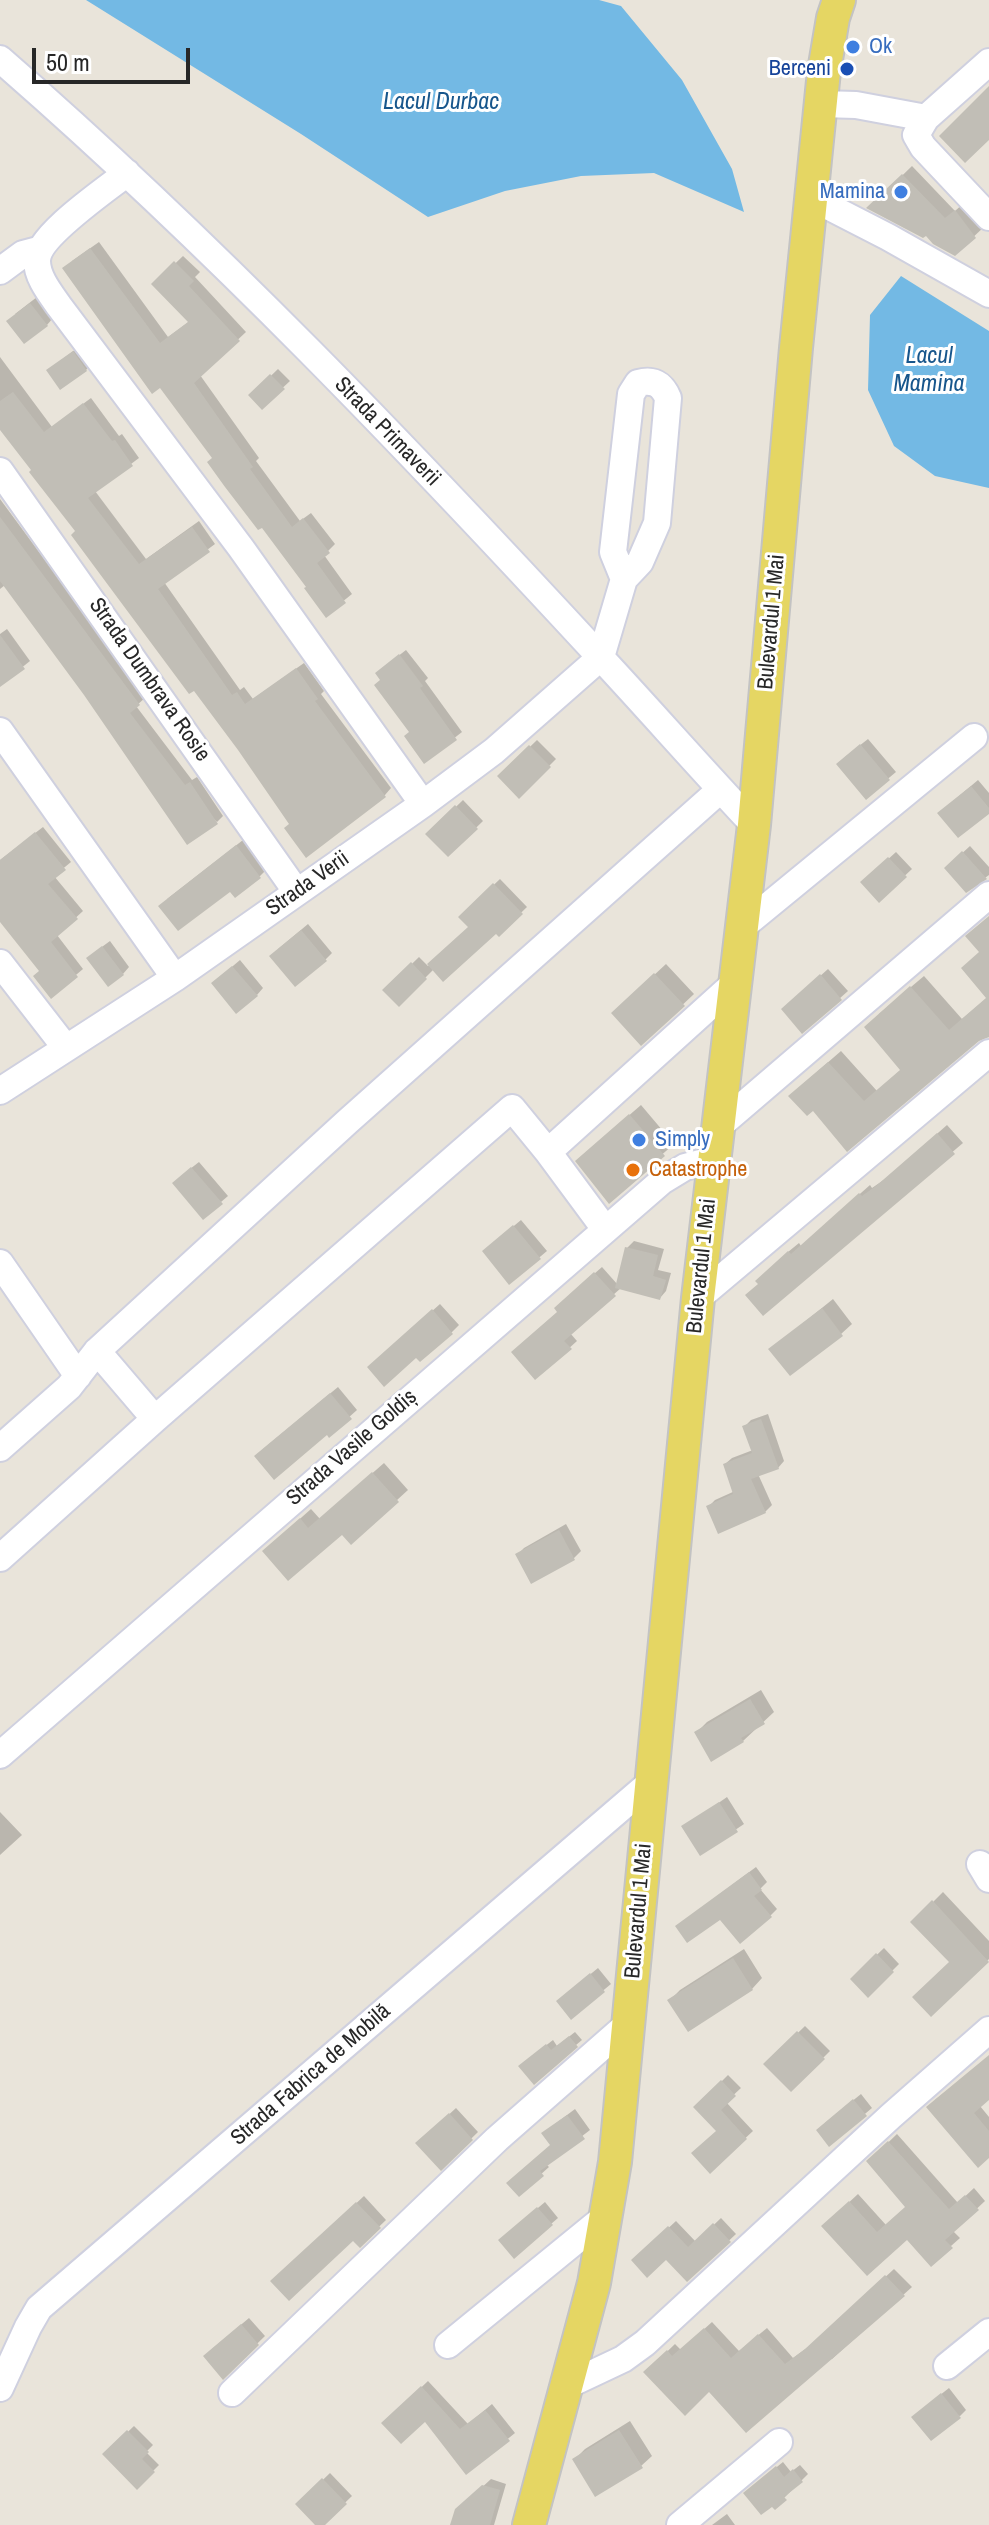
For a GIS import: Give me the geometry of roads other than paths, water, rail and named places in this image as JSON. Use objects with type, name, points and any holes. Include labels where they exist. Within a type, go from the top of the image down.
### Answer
[{"type":"main road","name":"Bulevardul 1 Mai","points":[[529,2525],[594,2283],[615,2162],[698,1298],[754,825],[821,104],[828,43],[839,0]]},
{"type":"street","name":"Strada Primaverii","points":[[0,59],[127,173],[366,409],[601,657],[754,825]]},
{"type":"street","points":[[989,62],[926,118],[916,135],[923,147],[989,217]]},
{"type":"street","points":[[821,104],[856,105],[926,118]]},
{"type":"street","points":[[127,173],[49,236],[38,250],[36,262],[40,275],[59,306],[241,548],[423,804]]},
{"type":"street","points":[[812,198],[989,294]]},
{"type":"street","points":[[0,271],[23,254],[38,250]]},
{"type":"street","points":[[601,657],[624,579],[640,562],[657,523],[668,398],[664,388],[647,381],[638,383],[631,394],[629,410],[613,552],[624,579]]},
{"type":"street","name":"Strada Dumbrava Rosie","points":[[0,471],[296,891]]},
{"type":"street","name":"Strada Verii","points":[[0,1091],[175,978],[423,804],[494,751],[601,657]]},
{"type":"street","points":[[0,731],[175,978]]},
{"type":"street","points":[[741,928],[974,737]]},
{"type":"street","points":[[0,1448],[58,1398],[97,1351],[347,1122],[720,790]]},
{"type":"street","points":[[719,1126],[989,895]]},
{"type":"street","points":[[0,963],[66,1048]]},
{"type":"street","points":[[548,1152],[735,983]]},
{"type":"street","points":[[698,1298],[989,1053]]},
{"type":"street","points":[[0,1558],[512,1108],[605,1229]]},
{"type":"street","name":"Strada Vasile Goldiș","points":[[0,1755],[662,1181],[685,1167],[715,1159]]},
{"type":"street","points":[[0,1263],[78,1376]]},
{"type":"street","points":[[97,1351],[155,1419]]},
{"type":"street","name":"Strada Fabrica de Mobilă","points":[[0,2388],[39,2308],[650,1783]]},
{"type":"street","points":[[232,2393],[497,2139],[628,2024]]},
{"type":"street","points":[[568,2385],[623,2359],[645,2343],[989,2030]]},
{"type":"street","points":[[448,2345],[606,2216]]},
{"type":"street","points":[[947,2366],[989,2332]]},
{"type":"street","points":[[680,2525],[779,2442]]},
{"type":"water","name":"Lacul Durbac","points":[[86,0],[599,0],[621,6],[682,80],[732,169],[744,212],[654,173],[581,176],[505,191],[428,217]]},
{"type":"water","name":"Lacul Mamina","points":[[901,276],[989,331],[989,488],[935,476],[894,446],[868,390],[870,315]]},
{"type":"place","name":"Ok","points":[[853,47]]},
{"type":"place","name":"Berceni","points":[[847,69]]},
{"type":"place","name":"Mamina","points":[[901,192]]},
{"type":"place","name":"Simply","points":[[639,1140]]},
{"type":"place","name":"Catastrophe","points":[[633,1170]]}]
